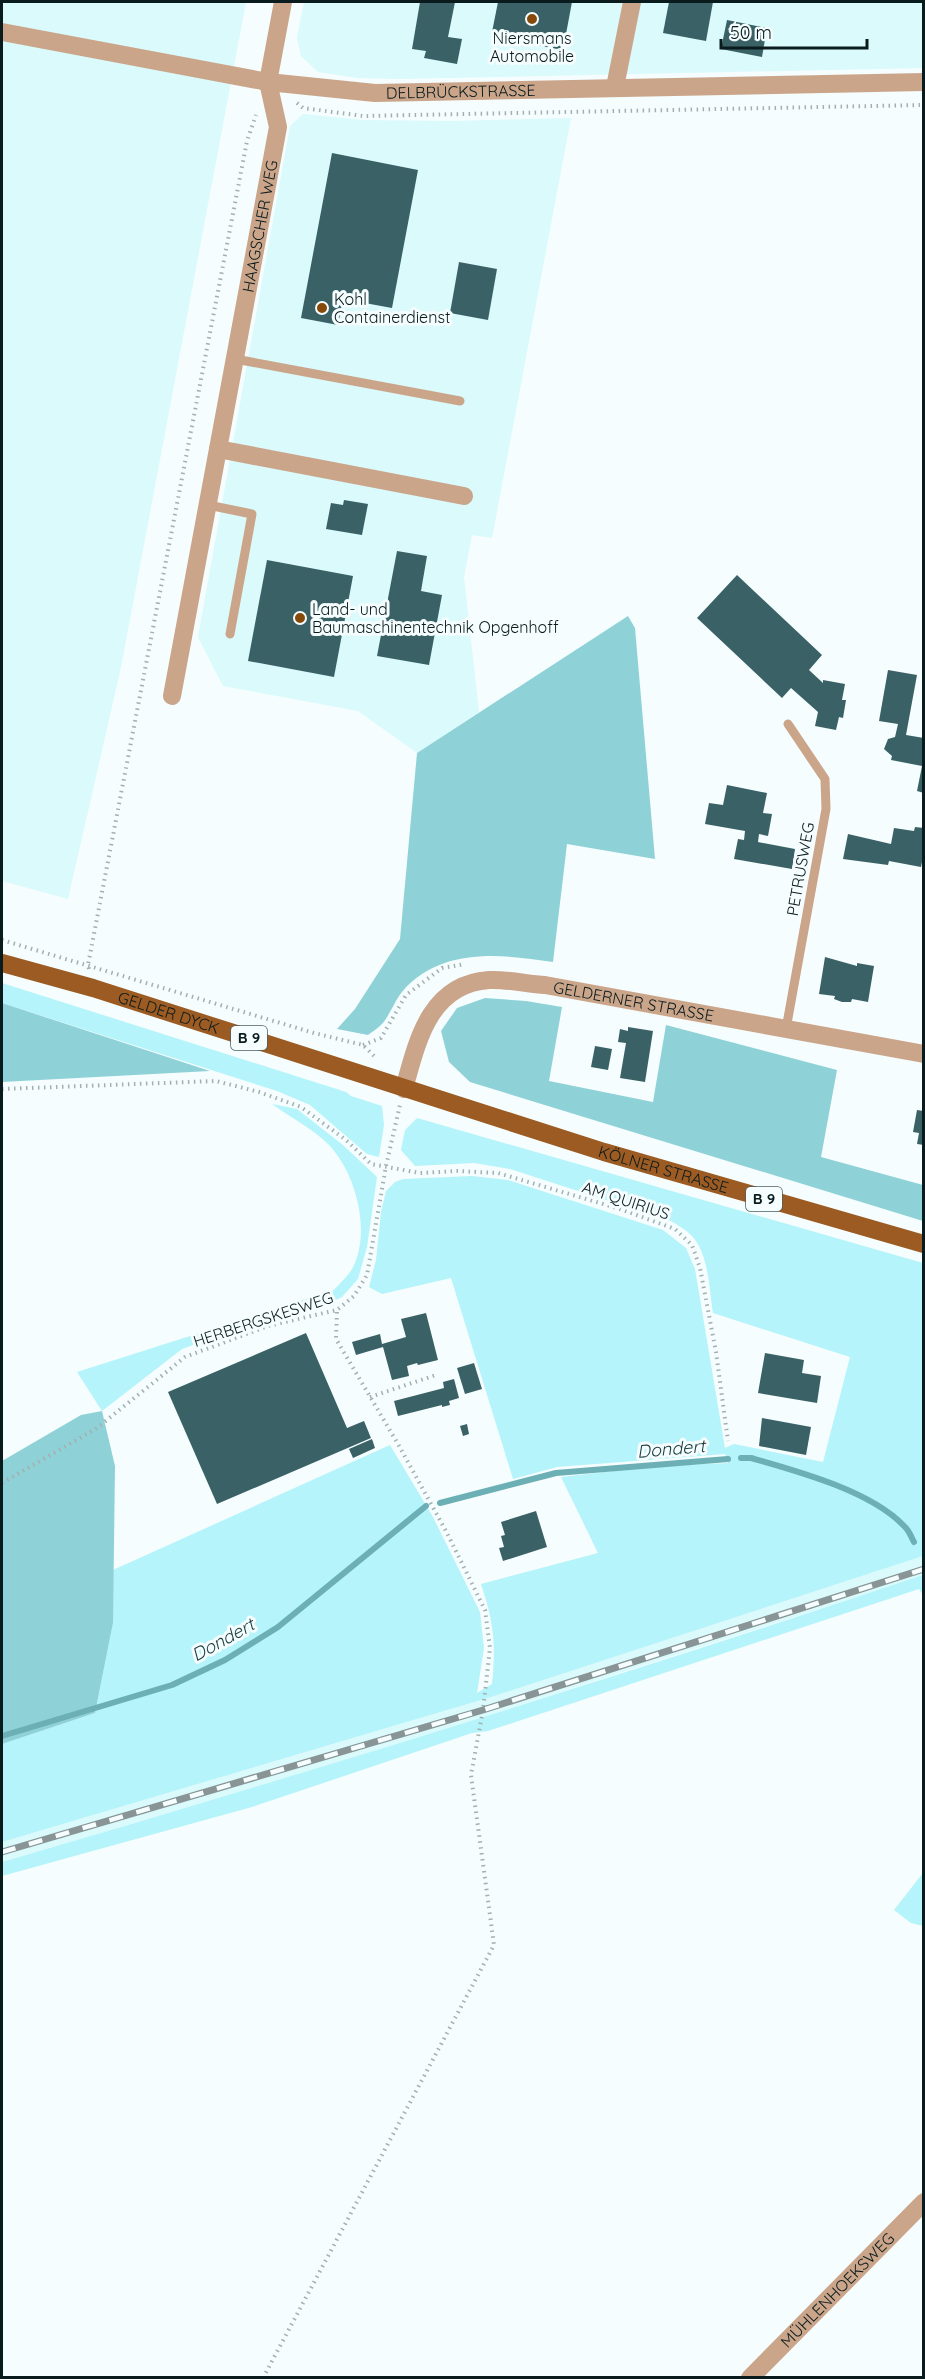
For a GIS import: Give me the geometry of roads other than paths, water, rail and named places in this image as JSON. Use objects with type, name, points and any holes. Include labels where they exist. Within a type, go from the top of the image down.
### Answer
[{"type":"main road","name":"GELDER DYCK","points":[[2,963],[93,988],[404,1089]]},
{"type":"main road","name":"KÖLNER STRASSE","points":[[404,1089],[604,1152],[924,1244]]},
{"type":"street","name":"HAAGSCHER WEG","points":[[172,696],[278,127],[268,82],[283,2]]},
{"type":"street","points":[[615,87],[632,2]]},
{"type":"street","name":"DELBRÜCKSTRASSE","points":[[2,32],[268,82],[375,93],[924,82]]},
{"type":"street","points":[[218,449],[464,496]]},
{"type":"street","name":"GELDERNER STRASSE","points":[[404,1089],[422,1029],[434,1009],[451,993],[469,984],[489,980],[545,986],[924,1054]]},
{"type":"street","name":"MÜHLENHOEKSWEG","points":[[750,2378],[924,2202]]},
{"type":"lane","points":[[235,359],[460,401]]},
{"type":"lane","points":[[208,505],[252,514],[230,633]]},
{"type":"lane","name":"PETRUSWEG","points":[[786,1029],[826,808],[825,779],[788,724]]},
{"type":"waterway","name":"Dondert","points":[[741,1458],[751,1458],[790,1469],[873,1502],[906,1528],[914,1542]]},
{"type":"waterway","name":"Dondert","points":[[440,1503],[556,1473],[728,1459]]},
{"type":"waterway","name":"Dondert","points":[[2,1736],[172,1685],[225,1660],[278,1627],[426,1506]]},
{"type":"railway","points":[[2,1852],[483,1710],[924,1569]]},
{"type":"place","name":"Niersmans Automobile","points":[[532,19]]},
{"type":"place","name":"Kohl Containerdienst","points":[[322,308]]},
{"type":"place","name":"Land- und Baumaschinentechnik Opgenhoff","points":[[300,618]]}]
